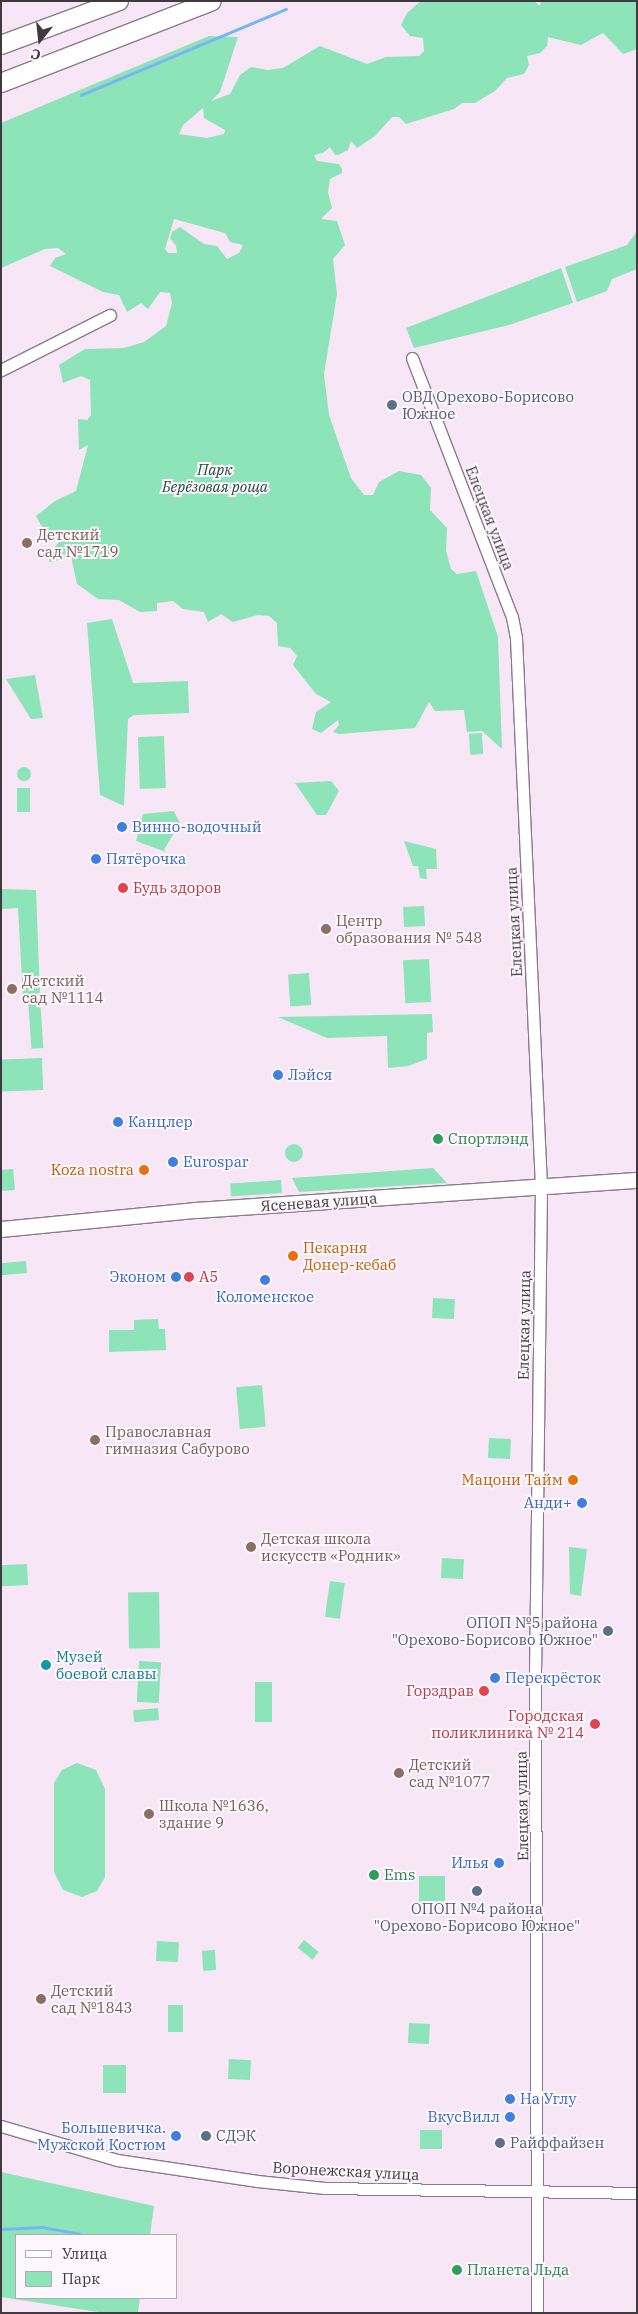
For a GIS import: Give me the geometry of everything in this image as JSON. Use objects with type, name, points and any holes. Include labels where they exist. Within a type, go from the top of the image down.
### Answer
[{"type":"highway","points":[[1,45],[119,1]]},
{"type":"highway","points":[[1,83],[212,1]]},
{"type":"main road","name":"Ясеневая улица","points":[[1,1229],[103,1218],[637,1180]]},
{"type":"street","points":[[1,370],[110,315]]},
{"type":"street","name":"Елецкая улица","points":[[412,358],[514,625],[541,1186],[535,1652],[538,2313]]},
{"type":"street","name":"Воронежская улица","points":[[1,2126],[117,2160],[238,2179],[325,2188],[637,2193]]},
{"type":"green space","name":"Парк Берёзовая роща","points":[[421,1],[534,1],[540,6],[541,1],[637,1],[637,49],[623,54],[603,33],[581,45],[548,37],[547,46],[540,53],[527,56],[529,65],[524,74],[507,78],[495,91],[475,103],[462,103],[454,109],[406,124],[399,117],[392,117],[375,136],[357,148],[351,141],[348,150],[338,155],[335,155],[330,147],[323,153],[314,155],[317,161],[339,164],[342,169],[342,173],[330,179],[328,192],[332,208],[321,219],[337,221],[345,245],[333,259],[337,294],[324,374],[329,415],[351,478],[364,495],[373,495],[379,482],[399,471],[421,475],[431,488],[430,510],[447,528],[446,551],[451,569],[457,574],[476,571],[498,637],[502,749],[482,731],[467,732],[464,710],[435,711],[429,702],[415,728],[339,734],[333,732],[339,725],[338,720],[321,733],[312,729],[316,712],[331,702],[316,694],[293,665],[297,656],[290,648],[278,646],[277,623],[269,616],[258,615],[233,622],[221,614],[208,622],[204,612],[183,609],[173,601],[157,603],[157,611],[140,612],[119,600],[98,599],[77,584],[70,552],[62,560],[49,562],[50,552],[59,542],[44,540],[42,527],[36,516],[55,501],[76,491],[88,445],[79,450],[78,419],[87,420],[91,415],[90,380],[81,376],[63,383],[59,365],[85,349],[124,348],[144,342],[166,326],[172,303],[170,293],[160,292],[148,309],[141,303],[127,312],[119,295],[103,292],[50,266],[55,258],[66,254],[58,248],[45,249],[1,268],[1,123],[209,36],[238,37],[220,92],[211,101],[230,94],[240,75],[251,67],[267,70],[283,68],[320,46],[367,64],[386,57],[419,56],[424,51],[423,38],[410,36],[401,25],[407,13]],"holes":[[[203,108],[204,118],[225,130],[224,134],[207,138],[179,134],[183,125]],[[174,219],[225,233],[230,242],[243,245],[239,253],[227,259],[217,246],[204,244],[180,227],[172,232],[170,238],[176,246],[177,253],[168,253],[165,249]]]},
{"type":"green space","points":[[637,231],[637,269],[612,279],[607,291],[577,302],[565,267],[627,245]]},
{"type":"green space","points":[[561,268],[573,303],[509,325],[414,348],[406,328]]},
{"type":"green space","points":[[112,619],[133,683],[188,681],[189,713],[134,715],[128,719],[124,806],[100,795],[87,623]]},
{"type":"green space","points":[[35,675],[43,718],[31,719],[6,679]]},
{"type":"green space","points":[[482,733],[483,754],[470,755],[469,734]]},
{"type":"green space","points":[[164,736],[166,788],[140,789],[138,737]]},
{"type":"green space","points":[[21,767],[27,767],[31,774],[27,781],[21,781],[17,777],[17,771]]},
{"type":"green space","points":[[331,781],[339,791],[326,815],[317,815],[295,783]]},
{"type":"green space","points":[[17,788],[30,788],[30,812],[17,812]]},
{"type":"green space","points":[[174,811],[180,823],[164,850],[166,852],[136,841],[143,814]]},
{"type":"green space","points":[[404,841],[436,849],[437,869],[426,869],[427,879],[420,878],[418,866],[413,866]]},
{"type":"green space","points":[[1,889],[36,890],[40,995],[23,998],[18,908],[1,909]]},
{"type":"green space","points":[[424,906],[425,926],[404,927],[403,907]]},
{"type":"green space","points":[[429,959],[431,1002],[405,1003],[403,960]]},
{"type":"green space","points":[[309,973],[311,1005],[290,1006],[288,974]]},
{"type":"green space","points":[[40,999],[43,1048],[31,1049],[28,1000]]},
{"type":"green space","points":[[432,1014],[433,1032],[427,1033],[427,1059],[408,1066],[388,1068],[387,1036],[327,1038],[278,1017]]},
{"type":"green space","points":[[42,1058],[43,1090],[2,1091],[1,1059]]},
{"type":"green space","points":[[294,1144],[300,1147],[303,1153],[300,1159],[294,1162],[288,1159],[285,1153],[288,1147]]},
{"type":"green space","points":[[433,1168],[447,1183],[299,1192],[292,1178]]},
{"type":"green space","points":[[13,1169],[15,1190],[1,1191],[1,1170]]},
{"type":"green space","points":[[281,1180],[282,1193],[231,1197],[230,1184]]},
{"type":"green space","points":[[26,1261],[27,1273],[2,1275],[1,1263]]},
{"type":"green space","points":[[433,1298],[455,1299],[454,1319],[432,1318]]},
{"type":"green space","points":[[158,1319],[159,1329],[165,1329],[166,1350],[109,1352],[109,1330],[134,1330],[134,1320]]},
{"type":"green space","points":[[262,1385],[266,1427],[240,1429],[236,1387]]},
{"type":"green space","points":[[489,1438],[511,1439],[510,1459],[488,1458]]},
{"type":"green space","points":[[569,1547],[587,1549],[581,1596],[570,1594]]},
{"type":"green space","points":[[442,1558],[464,1559],[463,1579],[441,1578]]},
{"type":"green space","points":[[27,1564],[28,1585],[2,1586],[1,1565]]},
{"type":"green space","points":[[330,1581],[345,1583],[340,1619],[325,1617]]},
{"type":"green space","points":[[159,1592],[160,1648],[129,1649],[128,1593]]},
{"type":"green space","points":[[139,1661],[161,1662],[159,1703],[137,1702]]},
{"type":"green space","points":[[255,1682],[272,1682],[272,1722],[255,1722]]},
{"type":"green space","points":[[158,1708],[159,1720],[134,1722],[133,1710]]},
{"type":"green space","points":[[77,1763],[96,1770],[105,1789],[105,1877],[97,1891],[82,1897],[63,1890],[54,1872],[54,1783],[62,1770]]},
{"type":"green space","points":[[419,1876],[445,1876],[445,1902],[419,1902]]},
{"type":"green space","points":[[304,1940],[319,1952],[312,1960],[298,1948]]},
{"type":"green space","points":[[157,1941],[179,1942],[178,1962],[156,1961]]},
{"type":"green space","points":[[215,1950],[216,1970],[203,1971],[202,1951]]},
{"type":"green space","points":[[168,2005],[183,2005],[183,2032],[168,2032]]},
{"type":"green space","points":[[409,2023],[430,2024],[429,2044],[408,2043]]},
{"type":"green space","points":[[229,2059],[251,2060],[250,2080],[228,2079]]},
{"type":"green space","points":[[103,2065],[126,2065],[126,2093],[103,2093]]},
{"type":"green space","points":[[420,2130],[442,2130],[442,2149],[420,2149]]},
{"type":"green space","points":[[1,2172],[154,2206],[150,2234],[15,2234],[15,2299],[140,2299],[138,2313],[105,2313],[1,2297]]},
{"type":"waterway","points":[[81,95],[286,9]]},
{"type":"waterway","points":[[1,2229],[42,2227],[80,2234]]},
{"type":"place","name":"ОВД Орехово-Борисово Южное","points":[[392,405]]},
{"type":"place","name":"Детский сад №1719","points":[[27,543]]},
{"type":"place","name":"Винно-водочный","points":[[122,827]]},
{"type":"place","name":"Пятёрочка","points":[[96,859]]},
{"type":"place","name":"Будь здоров","points":[[123,888]]},
{"type":"place","name":"Центр образования № 548","points":[[326,929]]},
{"type":"place","name":"Детский сад №1114","points":[[12,989]]},
{"type":"place","name":"Лэйся","points":[[278,1075]]},
{"type":"place","name":"Канцлер","points":[[118,1122]]},
{"type":"place","name":"Спортлэнд","points":[[438,1139]]},
{"type":"place","name":"Eurospar","points":[[173,1162]]},
{"type":"place","name":"Koza nostra","points":[[144,1170]]},
{"type":"place","name":"Пекарня Донер-кебаб","points":[[293,1256]]},
{"type":"place","name":"Эконом","points":[[176,1277]]},
{"type":"place","name":"A5","points":[[189,1277]]},
{"type":"place","name":"Коломенское","points":[[265,1280]]},
{"type":"place","name":"Православная гимназия Сабурово","points":[[95,1440]]},
{"type":"place","name":"Мацони Тайм","points":[[573,1480]]},
{"type":"place","name":"Анди+","points":[[582,1503]]},
{"type":"place","name":"Детская школа искусств «Родник»","points":[[251,1547]]},
{"type":"place","name":"ОПОП №5 района \"Орехово-Борисово Южное\"","points":[[608,1631]]},
{"type":"place","name":"Музей боевой славы","points":[[46,1665]]},
{"type":"place","name":"Перекрёсток","points":[[495,1678]]},
{"type":"place","name":"Горздрав","points":[[484,1691]]},
{"type":"place","name":"Городская поликлиника № 214","points":[[595,1724]]},
{"type":"place","name":"Детский сад №1077","points":[[399,1773]]},
{"type":"place","name":"Школа №1636, здание 9","points":[[149,1814]]},
{"type":"place","name":"Илья","points":[[499,1863]]},
{"type":"place","name":"Ems","points":[[374,1875]]},
{"type":"place","name":"ОПОП №4 района \"Орехово-Борисово Южное\"","points":[[477,1891]]},
{"type":"place","name":"Детский сад №1843","points":[[41,1999]]},
{"type":"place","name":"На Углу","points":[[510,2099]]},
{"type":"place","name":"ВкусВилл","points":[[510,2117]]},
{"type":"place","name":"Большевичка. Мужской Костюм","points":[[176,2136]]},
{"type":"place","name":"СДЭК","points":[[206,2136]]},
{"type":"place","name":"Райффайзен","points":[[500,2143]]},
{"type":"place","name":"Планета Льда","points":[[457,2270]]}]
